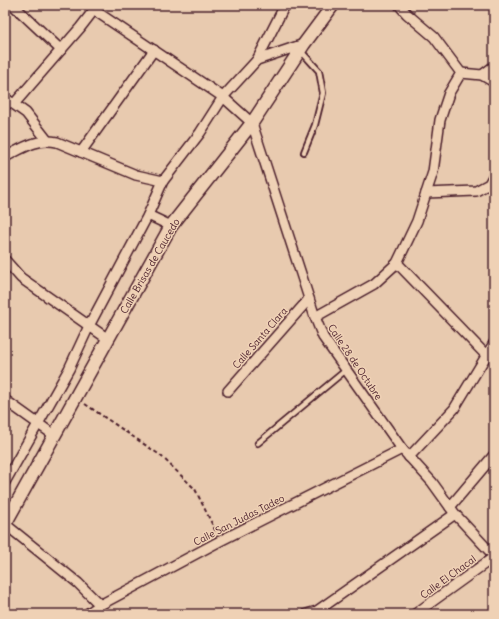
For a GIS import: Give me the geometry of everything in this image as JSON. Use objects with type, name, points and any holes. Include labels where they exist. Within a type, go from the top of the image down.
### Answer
[{"type":"street","points":[[14,5],[61,50]]},
{"type":"street","points":[[5,482],[69,369],[148,215],[163,182],[200,133],[223,96],[257,60],[285,5]]},
{"type":"street","name":"Calle Brisas de Caucedo","points":[[6,522],[171,226],[252,123],[302,47],[333,5]]},
{"type":"street","points":[[399,5],[407,14],[434,36],[461,73],[482,75],[494,82]]},
{"type":"street","points":[[14,104],[96,7],[154,50],[223,96],[252,123]]},
{"type":"street","points":[[257,60],[302,47]]},
{"type":"street","points":[[81,152],[154,50]]},
{"type":"street","points":[[482,75],[494,66]]},
{"type":"street","points":[[315,318],[374,284],[397,263],[417,221],[433,172],[440,120],[449,93],[461,73]]},
{"type":"street","points":[[5,98],[26,113],[46,140]]},
{"type":"street","name":"Calle 28 de Octubre","points":[[252,123],[322,336],[402,449],[432,482],[453,510],[494,557]]},
{"type":"street","points":[[5,158],[36,142],[46,140],[57,142],[136,175],[163,182]]},
{"type":"street","points":[[426,193],[476,191],[489,184],[494,175]]},
{"type":"street","points":[[148,215],[171,226]]},
{"type":"street","points":[[5,260],[21,278],[108,339]]},
{"type":"street","points":[[397,263],[487,356]]},
{"type":"street","name":"Calle Santa Clara","points":[[228,392],[309,299]]},
{"type":"street","points":[[409,457],[454,409],[494,343]]},
{"type":"street","points":[[5,400],[54,435]]},
{"type":"street","name":"Calle San Judas Tadeo","points":[[87,614],[100,605],[220,541],[402,449]]},
{"type":"street","points":[[307,614],[318,612],[453,510],[494,455]]},
{"type":"street","points":[[6,522],[78,583],[100,605]]},
{"type":"street","name":"Calle El Chacal","points":[[415,614],[494,557]]},
{"type":"lane","points":[[302,47],[319,71],[323,93],[316,125],[304,152]]},
{"type":"lane","points":[[258,443],[346,370]]},
{"type":"path","points":[[76,397],[160,455],[195,489],[220,541]]}]
